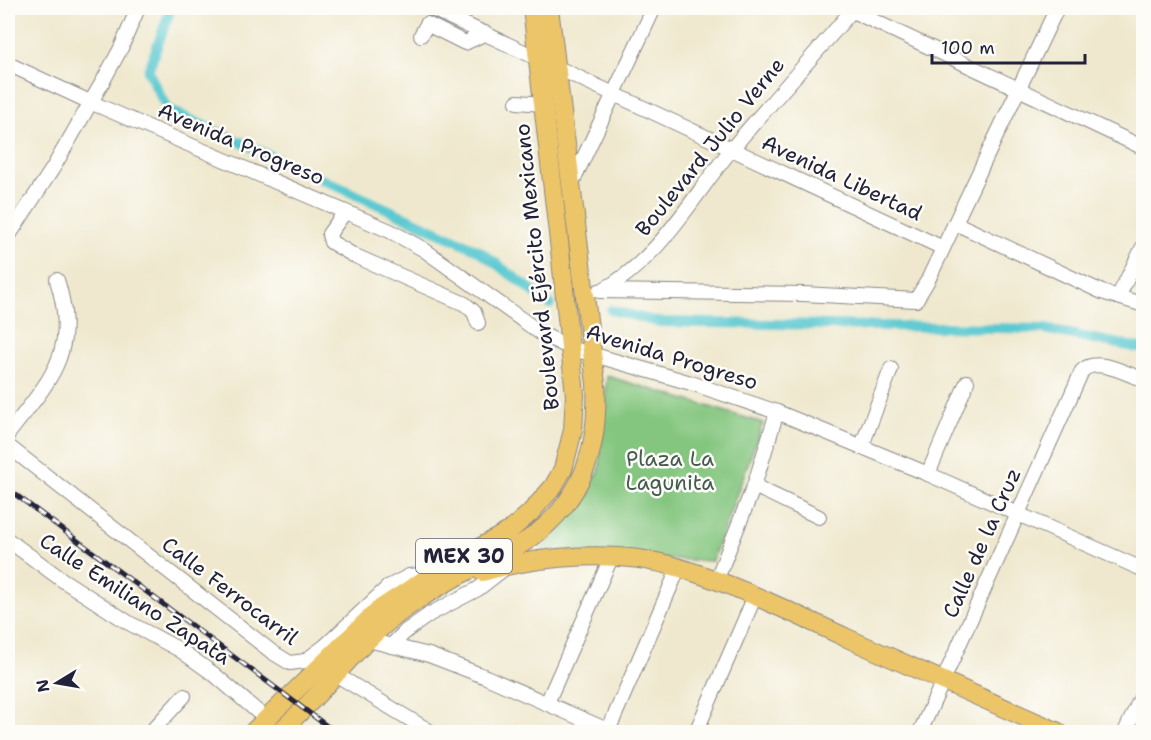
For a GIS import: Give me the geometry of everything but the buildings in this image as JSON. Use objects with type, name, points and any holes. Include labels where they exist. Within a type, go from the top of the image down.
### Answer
[{"type":"main road","name":"Boulevard Ejército Mexicano","points":[[253,732],[378,610],[435,580],[509,531],[530,513],[553,488],[568,454],[575,409],[570,344],[532,8]]},
{"type":"main road","name":"Boulevard Ejército Mexicano","points":[[280,732],[368,640],[435,580],[510,550],[536,534],[549,522],[574,490],[589,459],[597,424],[590,297],[571,187],[549,8]]},
{"type":"main road","points":[[435,580],[558,558],[632,559],[679,567],[755,596],[1058,732]]},
{"type":"street","points":[[10,229],[52,168],[121,48],[138,8]]},
{"type":"street","name":"Avenida Libertad","points":[[430,8],[446,11],[486,33],[731,150],[943,248]]},
{"type":"street","points":[[571,187],[654,8]]},
{"type":"street","points":[[851,8],[1143,148]]},
{"type":"street","name":"Boulevard Julio Verne","points":[[590,297],[628,274],[646,259],[731,150],[851,8]]},
{"type":"street","points":[[590,297],[803,294],[916,300],[1057,8]]},
{"type":"street","points":[[421,35],[427,24],[465,43],[486,33]]},
{"type":"street","name":"Avenida Progreso","points":[[8,64],[90,102],[390,231],[423,249],[542,334],[570,344],[592,348],[777,412],[928,474],[1143,570]]},
{"type":"street","points":[[517,102],[543,104]]},
{"type":"street","points":[[345,212],[329,234],[331,242],[465,304],[474,312],[478,323]]},
{"type":"street","points":[[955,223],[1086,285],[1143,305]]},
{"type":"street","points":[[1118,297],[1143,245]]},
{"type":"street","points":[[8,434],[51,377],[60,359],[66,338],[66,318],[57,280]]},
{"type":"street","name":"Calle de la Cruz","points":[[920,732],[1082,371],[1088,365],[1099,365],[1143,380]]},
{"type":"street","points":[[861,447],[891,369]]},
{"type":"street","points":[[928,474],[967,382]]},
{"type":"street","points":[[716,581],[754,486],[777,412]]},
{"type":"street","name":"Calle Ferrocarril","points":[[8,446],[272,652],[290,663],[298,663],[313,656],[398,580],[409,576],[435,580]]},
{"type":"street","points":[[754,486],[819,517]]},
{"type":"street","name":"Calle Emiliano Zapata","points":[[8,540],[129,623],[180,650],[215,675],[266,718]]},
{"type":"street","points":[[547,703],[611,558]]},
{"type":"street","points":[[391,646],[414,626],[449,603],[478,589],[508,566]]},
{"type":"street","points":[[368,640],[429,655],[547,703],[610,732],[679,567]]},
{"type":"street","points":[[696,732],[755,596]]},
{"type":"street","points":[[335,674],[431,732]]},
{"type":"street","points":[[1125,732],[1143,691]]},
{"type":"street","points":[[150,732],[184,696]]},
{"type":"green space","name":"Plaza La Lagunita","points":[[607,376],[763,423],[712,561],[539,553],[599,472]]},
{"type":"waterway","points":[[171,8],[148,71],[167,109],[478,250],[550,304]]},
{"type":"waterway","points":[[611,310],[658,322],[1044,329],[1144,349]]},
{"type":"railway","points":[[8,489],[335,732]]}]
